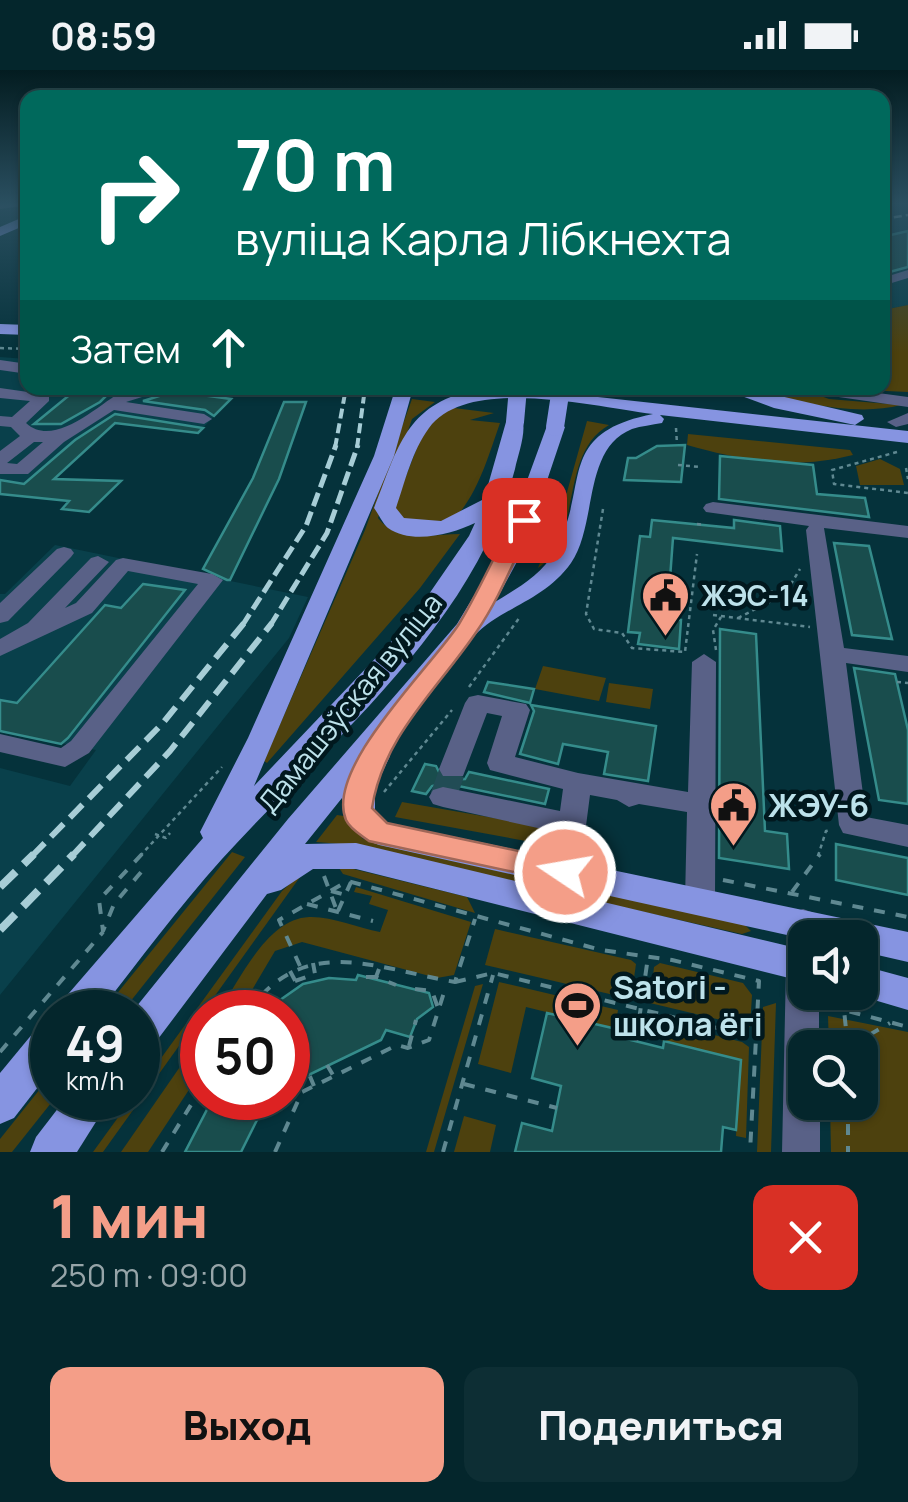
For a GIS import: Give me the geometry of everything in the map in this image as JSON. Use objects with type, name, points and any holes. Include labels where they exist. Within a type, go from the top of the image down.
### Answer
[{"type":"main road","points":[[202,859],[263,738],[384,456],[403,395]]},
{"type":"main road","points":[[476,395],[430,410],[424,416],[385,508],[396,523],[434,530],[462,522],[494,502]]},
{"type":"main road","name":"Дамашэўская вуліца","points":[[94,990],[202,859],[411,637],[472,550],[494,502],[523,395]]},
{"type":"main road","points":[[552,395],[710,418],[857,427],[905,425]]},
{"type":"main road","name":"Дамашэўская вуліца","points":[[160,1007],[298,828],[393,721],[468,628],[513,549],[554,427],[560,395]]},
{"type":"main road","points":[[636,395],[857,427]]},
{"type":"main road","points":[[743,395],[857,427],[908,448]]},
{"type":"main road","points":[[468,628],[561,562],[595,450],[606,435],[646,420],[710,418]]},
{"type":"main road","points":[[393,721],[362,780],[357,799],[360,819],[379,833],[700,900],[797,908],[908,948]]},
{"type":"main road","points":[[226,923],[294,862],[336,852],[788,962]]},
{"type":"main road","points":[[878,997],[904,1020]]},
{"type":"main road","points":[[0,1104],[30,1067]]},
{"type":"main road","points":[[52,1152],[77,1120]]},
{"type":"street","points":[[22,395],[43,398]]},
{"type":"street","points":[[0,460],[16,427],[48,395]]},
{"type":"street","points":[[0,468],[22,470],[58,438],[127,395]]},
{"type":"street","points":[[860,395],[908,402]]},
{"type":"street","points":[[110,405],[204,418]]},
{"type":"street","points":[[16,427],[58,438]]},
{"type":"street","points":[[702,519],[908,532]]},
{"type":"street","points":[[816,530],[853,826],[908,836]]},
{"type":"street","points":[[0,616],[64,552]]},
{"type":"street","points":[[29,631],[98,562]]},
{"type":"street","points":[[0,649],[29,631],[84,608],[123,564],[212,580],[80,748],[65,758],[0,742]]},
{"type":"street","points":[[832,642],[902,673]]},
{"type":"street","points":[[695,657],[700,900]]},
{"type":"street","points":[[453,769],[478,703],[517,710],[500,763],[629,794],[700,804]]},
{"type":"street","points":[[565,872],[578,783]]},
{"type":"street","points":[[480,805],[569,824]]},
{"type":"street","points":[[797,908],[798,920]]},
{"type":"street","points":[[801,1152],[803,1010]]},
{"type":"street","points":[[70,1152],[84,1120]]},
{"type":"path","points":[[676,423],[677,444]]},
{"type":"path","points":[[666,425],[687,425]]},
{"type":"path","points":[[908,448],[832,470],[834,484],[908,493]]},
{"type":"path","points":[[678,465],[701,467]]},
{"type":"path","points":[[906,468],[908,479]]},
{"type":"path","points":[[602,509],[586,614],[594,629],[622,632],[632,648],[695,657]]},
{"type":"path","points":[[695,657],[684,652],[686,612],[696,600],[698,554]]},
{"type":"path","points":[[737,618],[786,592],[801,568]]},
{"type":"path","points":[[713,591],[786,592]]},
{"type":"path","points":[[468,688],[524,610]]},
{"type":"path","points":[[712,615],[832,642]]},
{"type":"path","points":[[695,657],[722,616]]},
{"type":"path","points":[[902,673],[908,683]]},
{"type":"path","points":[[373,796],[388,790],[458,701]]},
{"type":"path","points":[[104,931],[99,900],[155,834],[224,765]]},
{"type":"path","points":[[797,908],[826,831],[853,826]]},
{"type":"path","points":[[155,834],[166,838],[170,832]]},
{"type":"path","points":[[0,1052],[104,931],[114,904],[148,864]]},
{"type":"path","points":[[324,875],[337,912]]},
{"type":"path","points":[[337,912],[352,882]]},
{"type":"path","points":[[300,966],[279,920],[352,882],[600,950],[648,956],[759,982],[750,1152]]},
{"type":"path","points":[[330,891],[347,896]]},
{"type":"path","points":[[307,904],[373,921]]},
{"type":"path","points":[[455,982],[476,918]]},
{"type":"path","points":[[636,1041],[648,956]]},
{"type":"path","points":[[266,990],[276,978],[313,962],[346,960],[446,984],[493,973],[755,1038]]},
{"type":"path","points":[[290,970],[297,984],[315,974],[313,962]]},
{"type":"path","points":[[376,976],[380,968]]},
{"type":"path","points":[[443,1152],[493,973]]},
{"type":"path","points":[[366,976],[396,985]]},
{"type":"path","points":[[275,1152],[302,1092],[397,1044],[408,1048],[429,1040],[446,984]]},
{"type":"path","points":[[415,989],[432,991],[439,1008]]},
{"type":"path","points":[[846,1030],[844,1010],[904,1020]]},
{"type":"path","points":[[408,1048],[416,1020]]},
{"type":"path","points":[[624,1020],[653,1028]]},
{"type":"path","points":[[878,1033],[904,1020]]},
{"type":"path","points":[[328,1065],[334,1077]]},
{"type":"path","points":[[310,1076],[314,1086]]},
{"type":"path","points":[[462,1084],[556,1108]]},
{"type":"path","points":[[162,1152],[182,1120]]},
{"type":"path","points":[[848,1120],[848,1152]]},
{"type":"shaded area","points":[[890,252],[908,252],[908,305],[890,309]]},
{"type":"shaded area","points":[[908,305],[908,392],[890,391],[890,309]]},
{"type":"shaded area","points":[[0,357],[20,358],[20,395],[211,395],[231,399],[198,433],[115,423],[32,498],[0,494]]},
{"type":"shaded area","points":[[777,395],[818,395],[901,405],[845,409]]},
{"type":"shaded area","points":[[412,399],[435,402],[412,419],[378,518],[405,534],[460,534],[420,588],[267,763],[264,761],[365,530]]},
{"type":"shaded area","points":[[446,407],[494,413],[470,420],[500,423],[486,463],[468,502],[450,523],[404,521],[394,507],[429,417]]},
{"type":"shaded area","points":[[587,421],[609,425],[593,438],[583,455],[561,537],[538,568],[567,492]]},
{"type":"shaded area","points":[[688,434],[850,450],[853,455],[790,463],[749,459],[687,445]]},
{"type":"shaded area","points":[[880,459],[900,469],[904,485],[860,485],[856,466]]},
{"type":"shaded area","points":[[55,545],[308,597],[289,638],[0,995],[0,768],[70,786],[96,750],[0,731],[0,594],[5,594]]},
{"type":"shaded area","points":[[543,666],[606,678],[599,701],[535,689]]},
{"type":"shaded area","points":[[609,683],[653,689],[650,709],[606,702]]},
{"type":"shaded area","points":[[402,802],[541,826],[556,836],[553,846],[395,817]]},
{"type":"shaded area","points":[[337,815],[344,816],[363,839],[744,924],[751,931],[742,934],[341,844],[316,842]]},
{"type":"shaded area","points":[[232,852],[245,857],[139,990],[120,990]]},
{"type":"shaded area","points":[[337,865],[467,897],[475,913],[343,874]]},
{"type":"shaded area","points":[[305,870],[219,990],[210,990],[282,891]]},
{"type":"shaded area","points":[[356,887],[471,922],[454,975],[437,978],[302,942],[275,951],[252,990],[232,990],[267,940],[294,920],[326,918],[380,932],[388,910],[369,904],[372,896],[354,892]]},
{"type":"shaded area","points":[[495,929],[631,960],[636,964],[631,999],[485,965]]},
{"type":"shaded area","points":[[660,963],[743,983],[752,995],[750,1027],[650,1003],[654,967]]},
{"type":"shaded area","points":[[499,982],[618,1010],[615,1029],[526,1007],[511,1073],[478,1064]]},
{"type":"shaded area","points":[[483,984],[434,1152],[426,1152],[475,986]]},
{"type":"shaded area","points":[[776,1003],[771,1152],[757,1152],[763,1007]]},
{"type":"shaded area","points":[[828,1016],[908,1032],[908,1152],[831,1152],[830,1120],[878,1120],[878,1030],[828,1030]]},
{"type":"shaded area","points":[[663,1022],[749,1047],[746,1138],[736,1136],[740,1060],[661,1040]]},
{"type":"shaded area","points":[[180,1032],[180,1045],[160,1072],[160,1060]]},
{"type":"shaded area","points":[[180,1067],[180,1103],[148,1152],[121,1152],[143,1120],[160,1120],[160,1096]]},
{"type":"shaded area","points":[[30,1102],[30,1120],[37,1120],[12,1152],[0,1152],[0,1139]]},
{"type":"shaded area","points":[[464,1116],[496,1125],[490,1152],[454,1152]]},
{"type":"shaded area","points":[[116,1120],[126,1120],[103,1152],[93,1152]]},
{"type":"building","points":[[890,252],[908,252],[908,267],[890,272]]},
{"type":"building","points":[[69,395],[107,395],[61,424],[34,424]]},
{"type":"building","points":[[162,395],[231,399],[214,416],[205,410],[143,401]]},
{"type":"building","points":[[284,402],[306,402],[279,479],[227,580],[203,569],[253,478]]},
{"type":"building","points":[[115,414],[203,428],[198,433],[115,423],[54,479],[121,481],[89,512],[62,509],[69,501],[0,494],[0,480],[24,484],[75,440]]},
{"type":"building","points":[[685,445],[681,482],[624,480],[628,458],[636,458],[657,446]]},
{"type":"building","points":[[720,456],[813,465],[817,494],[865,498],[869,517],[719,499]]},
{"type":"building","points":[[652,520],[734,528],[734,520],[780,526],[782,551],[673,538],[667,619],[681,620],[679,649],[638,644],[640,633],[628,632],[640,536],[650,537]]},
{"type":"building","points":[[834,543],[869,546],[892,639],[852,635]]},
{"type":"building","points":[[143,584],[185,590],[68,738],[61,744],[0,731],[0,700],[17,703],[105,605],[121,608]]},
{"type":"building","points":[[720,629],[756,634],[765,831],[787,834],[789,869],[719,858]]},
{"type":"building","points":[[854,668],[895,674],[908,730],[908,804],[879,800]]},
{"type":"building","points":[[488,682],[534,689],[530,703],[484,692]]},
{"type":"building","points":[[531,705],[656,726],[648,781],[604,774],[608,752],[563,744],[558,764],[520,754],[534,711]]},
{"type":"building","points":[[425,764],[436,766],[443,780],[465,779],[469,772],[549,789],[545,804],[444,783],[432,786],[426,794],[412,791]]},
{"type":"building","points":[[836,844],[908,858],[908,895],[836,880]]},
{"type":"building","points":[[358,975],[429,993],[433,1007],[417,1019],[410,1037],[386,1030],[381,1040],[310,1074],[310,990],[294,990],[329,978],[356,980]]},
{"type":"building","points":[[547,1013],[621,1030],[619,1037],[663,1048],[664,1041],[741,1060],[736,1130],[723,1127],[721,1152],[515,1152],[522,1123],[552,1131],[561,1086],[532,1078]]},
{"type":"building","points":[[202,1120],[257,1120],[241,1152],[185,1152]]},
{"type":"tunnel","points":[[443,797],[453,769]]},
{"type":"railway","points":[[335,447],[345,395]]},
{"type":"railway","points":[[357,448],[364,395]]},
{"type":"railway","points":[[244,623],[306,526],[335,447]]},
{"type":"railway","points":[[271,624],[327,533],[357,448]]},
{"type":"railway","points":[[33,855],[162,724],[244,623]]},
{"type":"railway","points":[[72,856],[170,751],[271,624]]},
{"type":"railway","points":[[0,930],[74,854]]},
{"type":"railway","points":[[0,887],[33,855]]},
{"type":"place","name":"ЖЭС-14","points":[[666,638]]},
{"type":"place","name":"ЖЭУ-6","points":[[733,848]]},
{"type":"place","name":"Satori - школа ёгі","points":[[578,1048]]},
{"type":"route","points":[[524,520],[513,549],[468,628],[393,721],[362,780],[357,808],[360,819],[379,833],[565,872]]}]
